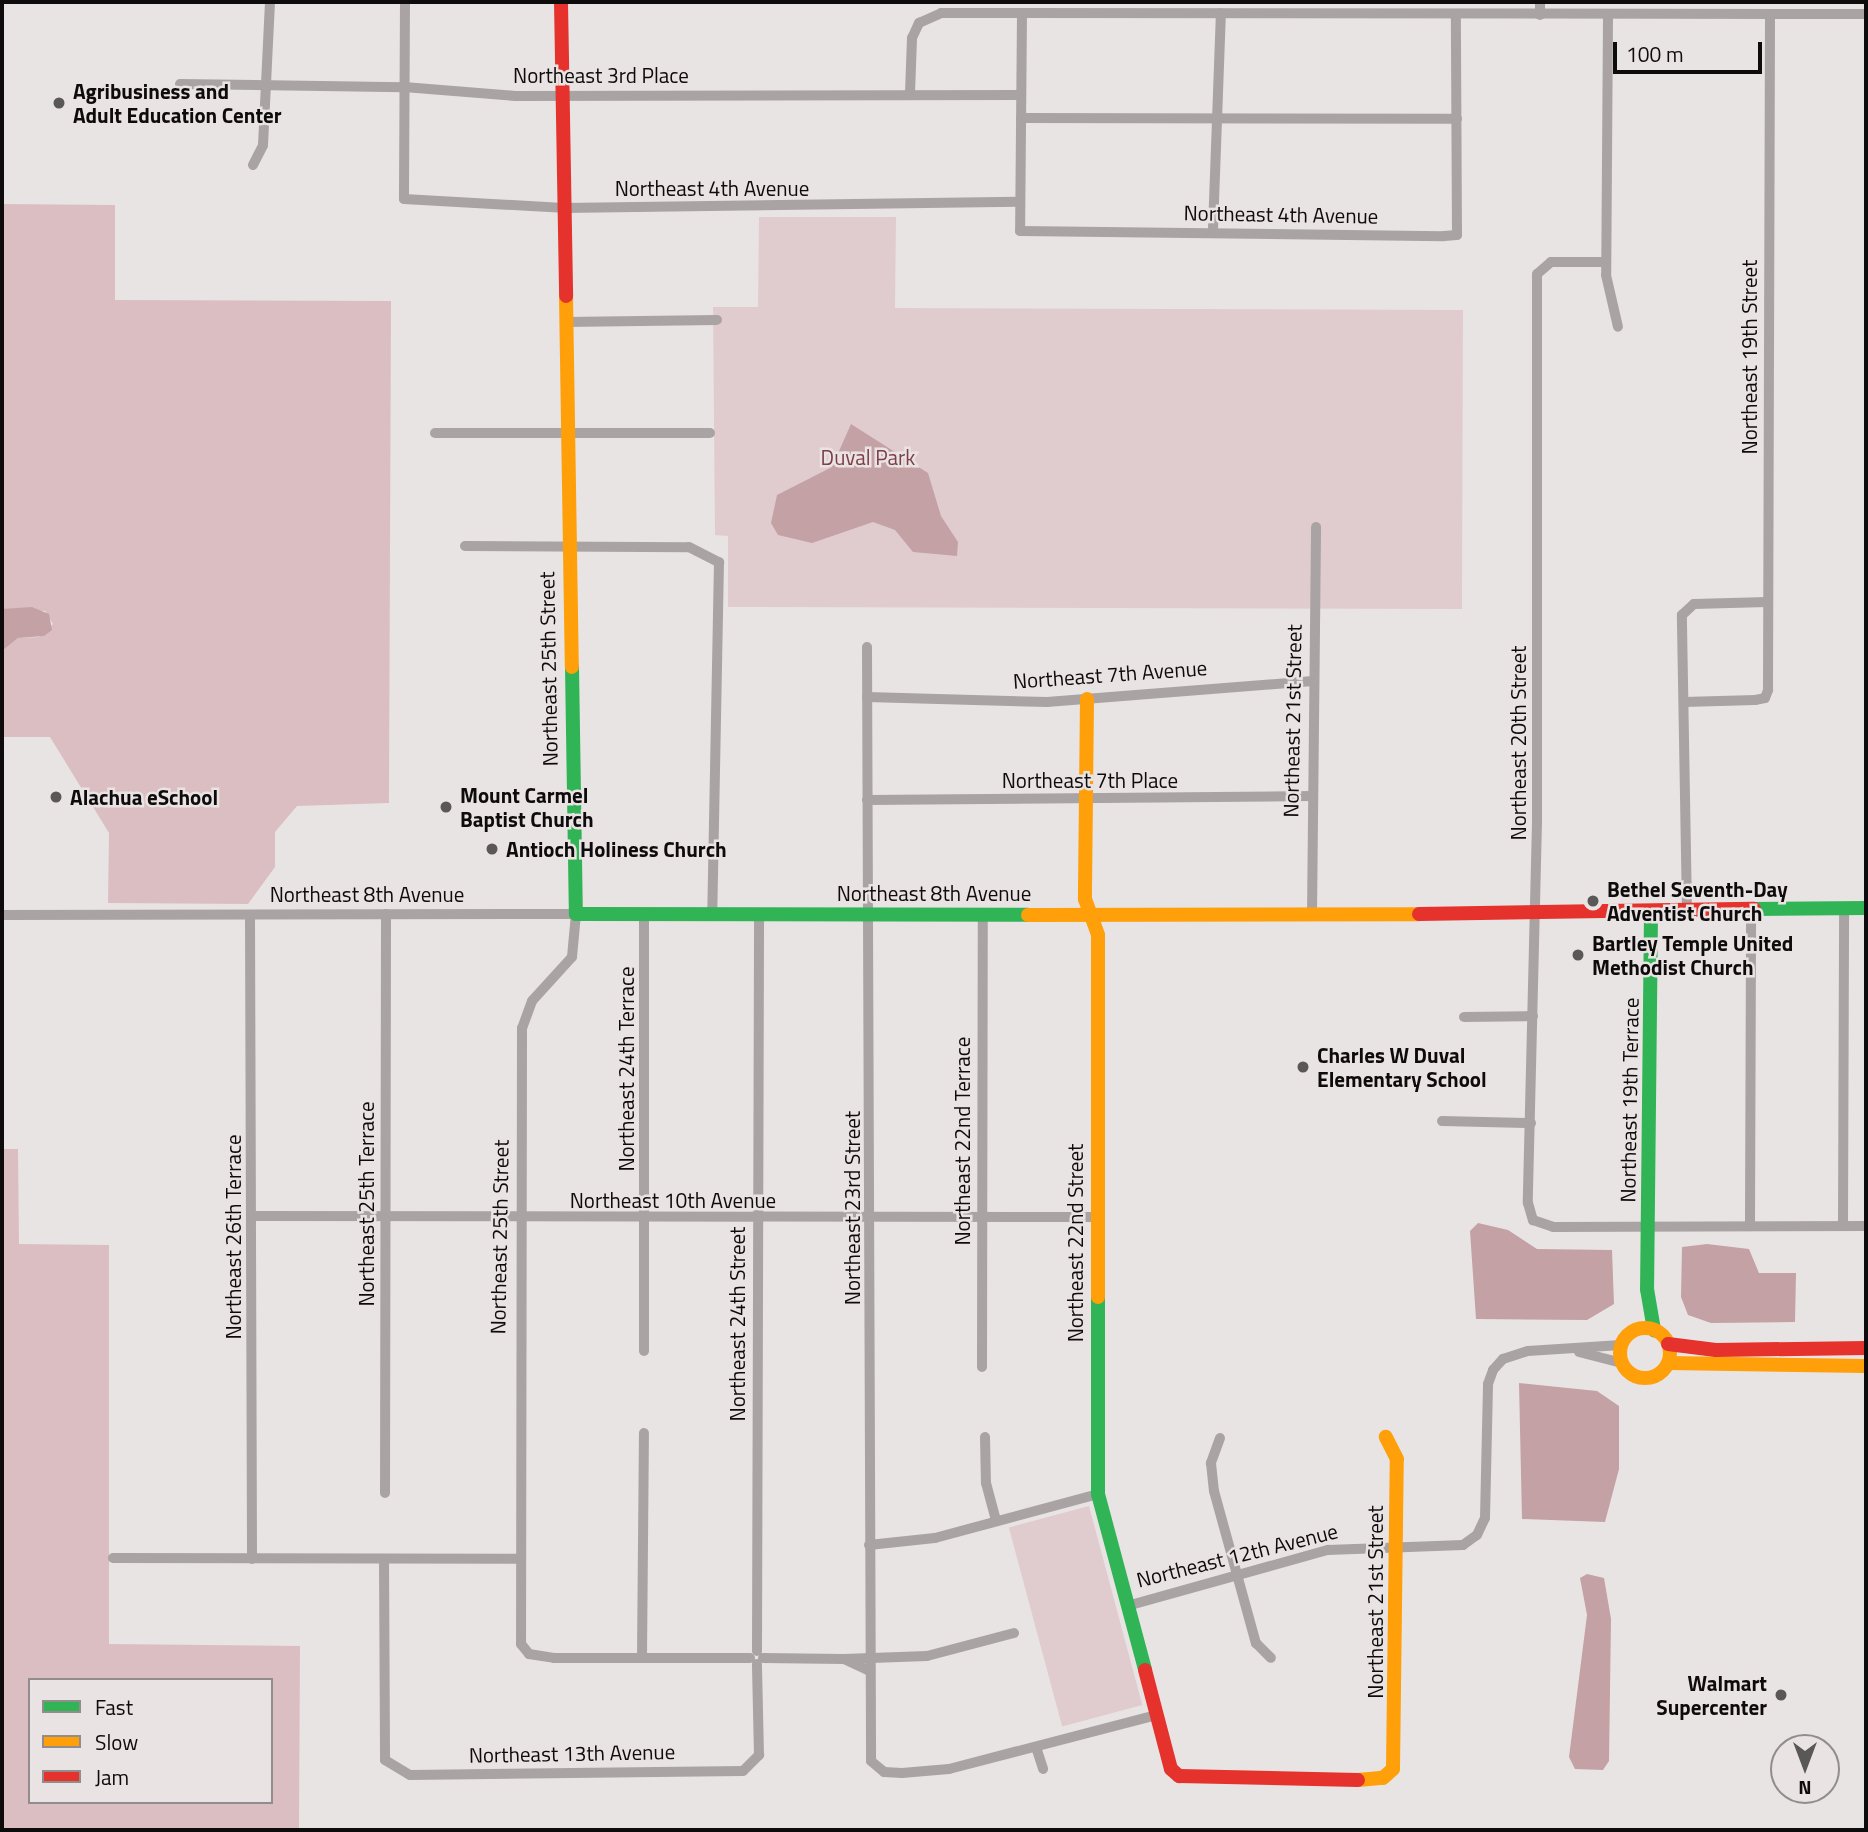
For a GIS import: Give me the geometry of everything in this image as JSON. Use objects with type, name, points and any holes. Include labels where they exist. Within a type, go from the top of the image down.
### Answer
[{"type":"street","points":[[253,165],[263,145],[270,2]]},
{"type":"street","points":[[404,87],[405,2]]},
{"type":"street","name":"Northeast 25th Street","points":[[561,2],[567,548],[576,914],[572,957],[532,1002],[522,1028],[519,1559],[521,1644],[526,1650],[554,1658],[642,1657]]},
{"type":"street","points":[[1540,2],[1540,15]]},
{"type":"street","points":[[1835,2],[1835,15]]},
{"type":"street","points":[[910,93],[912,38],[928,17],[1022,13],[1076,7],[1221,13],[1234,7],[1456,15],[1866,15]]},
{"type":"street","points":[[1020,202],[1022,13]]},
{"type":"street","points":[[1213,229],[1221,13]]},
{"type":"street","points":[[1021,118],[1457,119],[1456,15]]},
{"type":"street","name":"Northeast 19th Street","points":[[1684,702],[1765,698],[1770,15]]},
{"type":"street","points":[[1608,16],[1606,262],[1618,327]]},
{"type":"street","name":"Northeast 3rd Place","points":[[180,84],[404,87],[562,96],[910,93],[1021,95]]},
{"type":"street","name":"Northeast 4th Avenue","points":[[404,87],[404,199],[563,208],[1020,202],[1020,231],[1213,229],[1457,235],[1457,119]]},
{"type":"street","name":"Northeast 20th Street","points":[[1606,262],[1551,262],[1540,267],[1535,913],[1528,1203],[1533,1220],[1553,1227],[1647,1225]]},
{"type":"street","points":[[565,322],[717,320]]},
{"type":"street","points":[[435,433],[566,436],[710,433]]},
{"type":"street","name":"Northeast 21st Street","points":[[1311,915],[1316,527]]},
{"type":"street","points":[[465,546],[689,547],[707,552],[719,562],[712,913]]},
{"type":"street","points":[[1687,911],[1682,615],[1694,604],[1767,602]]},
{"type":"street","name":"Northeast 23rd Street","points":[[867,647],[871,1219],[870,1750],[876,1767],[902,1773],[949,1769],[1036,1747]]},
{"type":"street","name":"Northeast 7th Avenue","points":[[867,696],[1087,699],[1313,681]]},
{"type":"street","name":"Northeast 22nd Street","points":[[1087,699],[1085,900],[1095,914],[1094,1217],[1098,1494],[1171,1769],[1179,1776]]},
{"type":"street","name":"Northeast 7th Place","points":[[867,800],[1312,796]]},
{"type":"street","name":"Northeast 8th Avenue","points":[[2,915],[1311,915],[1866,908]]},
{"type":"street","points":[[1843,1225],[1844,909]]},
{"type":"street","points":[[1749,1224],[1751,910]]},
{"type":"street","name":"Northeast 19th Terrace","points":[[1651,912],[1647,1289],[1654,1330]]},
{"type":"street","name":"Northeast 24th Terrace","points":[[644,913],[644,1351]]},
{"type":"street","name":"Northeast 24th Street","points":[[749,1765],[759,1755],[759,913]]},
{"type":"street","name":"Northeast 25th Terrace","points":[[385,1493],[386,914]]},
{"type":"street","name":"Northeast 22nd Terrace","points":[[982,1367],[983,914]]},
{"type":"street","name":"Northeast 26th Terrace","points":[[250,916],[252,1559]]},
{"type":"street","points":[[1464,1017],[1533,1016]]},
{"type":"street","points":[[1442,1121],[1531,1123]]},
{"type":"street","name":"Northeast 10th Avenue","points":[[252,1216],[520,1219],[1094,1217]]},
{"type":"street","points":[[1647,1225],[1866,1226]]},
{"type":"street","name":"Northeast 19th Terrace","points":[[1638,1329],[1647,1289]]},
{"type":"street","points":[[1571,1351],[1622,1345],[1638,1329],[1654,1330],[1668,1344],[1716,1350],[1866,1348]]},
{"type":"street","points":[[1668,1344],[1668,1363]]},
{"type":"street","points":[[1622,1345],[1622,1363]]},
{"type":"street","points":[[1571,1351],[1622,1363],[1633,1375],[1646,1378],[1668,1363],[1866,1366]]},
{"type":"street","name":"Northeast 12th Avenue","points":[[1127,1606],[1328,1550],[1463,1545],[1481,1526],[1485,1492],[1488,1384],[1493,1370],[1517,1353],[1571,1351]]},
{"type":"street","points":[[644,1433],[642,1657],[844,1659],[870,1655],[927,1656],[1014,1633]]},
{"type":"street","points":[[985,1437],[986,1483],[996,1521]]},
{"type":"street","name":"Northeast 21st Street","points":[[1179,1776],[1366,1780],[1383,1778],[1392,1769],[1396,1459],[1387,1437]]},
{"type":"street","points":[[1220,1438],[1211,1463],[1214,1491],[1256,1643],[1271,1658]]},
{"type":"street","points":[[869,1545],[906,1544],[1098,1494]]},
{"type":"street","points":[[113,1559],[519,1559]]},
{"type":"street","name":"Northeast 13th Avenue","points":[[384,1559],[385,1760],[410,1775],[743,1771],[749,1765]]},
{"type":"street","points":[[844,1659],[870,1671]]},
{"type":"street","points":[[1043,1769],[1036,1747],[1157,1715]]},
{"type":"green space","name":"Duval Park","points":[[759,217],[896,217],[895,308],[1463,310],[1462,609],[728,607],[728,536],[715,535],[713,307],[758,307]]},
{"type":"green space","points":[[1089,1506],[1142,1705],[1062,1726],[1009,1527]]},
{"type":"shaded area","points":[[2,204],[115,205],[115,300],[391,301],[389,803],[297,806],[275,832],[275,867],[248,904],[108,903],[109,833],[50,737],[2,737],[2,651],[18,638],[39,637],[53,624],[45,611],[2,609]]},
{"type":"shaded area","points":[[851,424],[928,473],[941,516],[958,542],[957,556],[913,552],[895,530],[873,522],[812,543],[778,535],[771,523],[777,495],[832,467]]},
{"type":"shaded area","points":[[32,607],[49,614],[52,630],[44,636],[18,638],[2,651],[2,609]]},
{"type":"shaded area","points":[[2,1149],[18,1149],[19,1244],[109,1245],[109,1644],[300,1646],[299,1830],[2,1830]]},
{"type":"shaded area","points":[[1478,1223],[1508,1230],[1537,1249],[1612,1250],[1614,1304],[1587,1320],[1476,1319],[1470,1231]]},
{"type":"shaded area","points":[[1707,1244],[1749,1249],[1759,1273],[1796,1273],[1795,1322],[1711,1323],[1688,1315],[1681,1297],[1682,1247]]},
{"type":"shaded area","points":[[1519,1383],[1597,1391],[1619,1406],[1619,1469],[1605,1522],[1522,1519]]},
{"type":"shaded area","points":[[1587,1574],[1604,1578],[1611,1619],[1609,1761],[1603,1770],[1575,1769],[1569,1757],[1587,1615],[1580,1578]]},
{"type":"traffic: fast","points":[[572,667],[576,914],[1028,915]]},
{"type":"traffic: fast","points":[[1754,909],[1866,908]]},
{"type":"traffic: fast","points":[[1651,912],[1647,1289],[1654,1330]]},
{"type":"traffic: fast","points":[[1098,1297],[1098,1494],[1145,1670]]},
{"type":"traffic: slow","points":[[566,296],[572,667]]},
{"type":"traffic: slow","points":[[1087,699],[1085,899],[1098,935],[1098,1297]]},
{"type":"traffic: slow","points":[[1028,915],[1419,914]]},
{"type":"traffic: slow","points":[[1645,1328],[1662,1336],[1670,1353],[1662,1370],[1645,1378],[1628,1370],[1620,1353],[1628,1336],[1645,1328]]},
{"type":"traffic: slow","points":[[1668,1363],[1866,1366]]},
{"type":"traffic: slow","points":[[1358,1780],[1383,1778],[1393,1769],[1397,1459],[1386,1437]]},
{"type":"traffic: jam","points":[[561,2],[566,296]]},
{"type":"traffic: jam","points":[[1419,914],[1754,909]]},
{"type":"traffic: jam","points":[[1668,1344],[1716,1350],[1866,1348]]},
{"type":"traffic: jam","points":[[1145,1670],[1171,1769],[1179,1776],[1358,1780]]},
{"type":"place","name":"Agribusiness and Adult Education Center","points":[[59,103]]},
{"type":"place","name":"Alachua eSchool","points":[[56,797]]},
{"type":"place","name":"Mount Carmel Baptist Church","points":[[446,807]]},
{"type":"place","name":"Antioch Holiness Church","points":[[492,849]]},
{"type":"place","name":"Bethel Seventh-Day Adventist Church","points":[[1593,901]]},
{"type":"place","name":"Bartley Temple United Methodist Church","points":[[1578,955]]},
{"type":"place","name":"Charles W Duval Elementary School","points":[[1303,1067]]},
{"type":"place","name":"Walmart Supercenter","points":[[1781,1695]]}]
